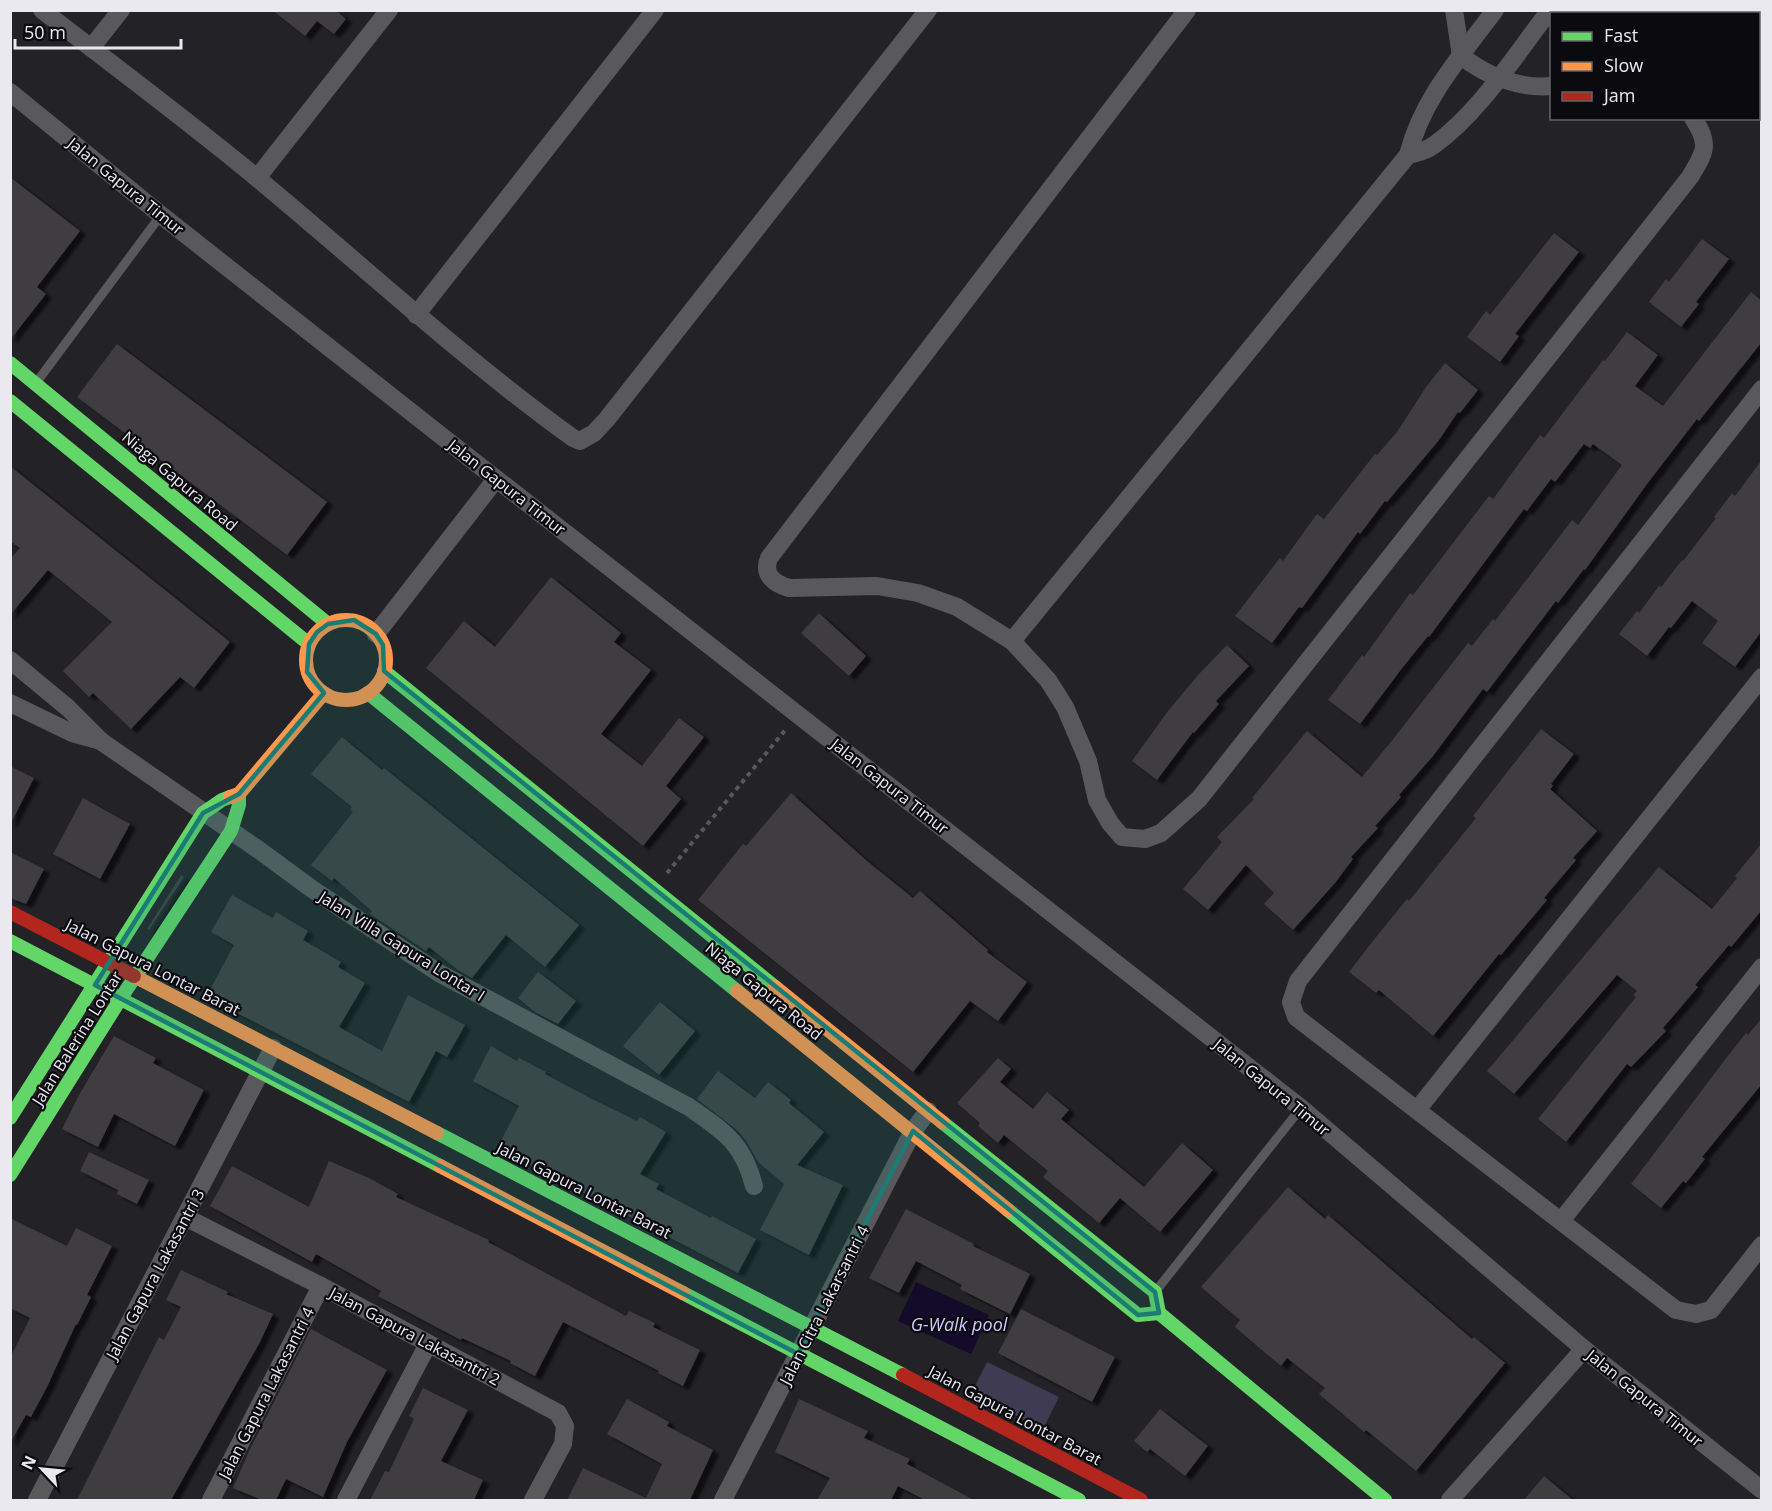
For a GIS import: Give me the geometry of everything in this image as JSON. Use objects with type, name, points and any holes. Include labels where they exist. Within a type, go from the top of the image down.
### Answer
[{"type":"street","points":[[42,10],[257,178],[416,315],[563,431],[580,441],[585,440],[607,419],[928,10]]},
{"type":"street","points":[[91,48],[122,10]]},
{"type":"street","points":[[257,178],[389,10]]},
{"type":"street","points":[[416,315],[655,10]]},
{"type":"street","points":[[1186,10],[766,564],[767,573],[772,580],[789,588],[878,586],[918,593],[957,607],[1012,641],[1048,680],[1065,707],[1088,761],[1097,800],[1110,823],[1122,837],[1144,839],[1161,833],[1199,799],[1690,177],[1700,159],[1705,143],[1703,134],[1693,120]]},
{"type":"street","points":[[1454,10],[1461,56],[1499,78],[1517,83],[1550,86]]},
{"type":"street","points":[[1012,641],[1408,155],[1413,135],[1436,88],[1495,10]]},
{"type":"street","points":[[1408,155],[1433,146],[1462,119],[1499,78],[1550,10]]},
{"type":"street","name":"Jalan Gapura Timur","points":[[10,92],[161,215],[496,479],[1301,1108],[1584,1348],[1761,1490]]},
{"type":"street","name":"Niaga Gapura Road","points":[[10,363],[328,624]]},
{"type":"street","points":[[1761,389],[1298,981],[1291,1002],[1296,1017],[1676,1310],[1696,1314],[1711,1310],[1761,1245]]},
{"type":"street","points":[[10,401],[309,644]]},
{"type":"street","points":[[376,634],[496,479]]},
{"type":"street","points":[[341,620],[354,620],[366,625],[383,645],[386,658],[384,671],[378,683],[368,693],[358,698],[346,700],[324,693],[314,684],[307,672],[306,658],[309,644],[317,632],[328,624],[341,620]]},
{"type":"street","name":"Jalan Villa Gapura Lontar I","points":[[10,660],[68,708],[102,742],[376,934],[439,973],[689,1107],[720,1129],[744,1155],[754,1186]]},
{"type":"street","name":"Niaga Gapura Road","points":[[384,671],[928,1111],[1147,1303]]},
{"type":"street","points":[[1417,1110],[1761,677]]},
{"type":"street","name":"Jalan Balerina Lontar","points":[[10,1118],[203,813],[222,800],[239,794],[324,693]]},
{"type":"street","name":"Niaga Gapura Road","points":[[368,693],[913,1131],[1147,1303]]},
{"type":"street","name":"Jalan Villa Gapura Lontar I","points":[[10,703],[72,733],[102,742]]},
{"type":"street","name":"Jalan Balerina Lontar","points":[[10,1175],[121,998],[231,831],[239,806],[239,794]]},
{"type":"street","name":"Jalan Gapura Lontar Barat","points":[[10,912],[1142,1500]]},
{"type":"street","points":[[10,941],[1079,1500]]},
{"type":"street","points":[[1561,1221],[1761,967]]},
{"type":"street","name":"Jalan Gapura Lakasantri 3","points":[[37,1500],[273,1047]]},
{"type":"street","name":"Jalan Citra Lakarsantri 4","points":[[723,1500],[913,1131],[928,1111]]},
{"type":"street","name":"Jalan Gapura Lakasantri 2","points":[[185,1216],[558,1413],[562,1418],[565,1433],[563,1444],[533,1500]]},
{"type":"street","name":"Jalan Gapura Lakasantri 4","points":[[211,1500],[321,1286]]},
{"type":"street","points":[[1147,1303],[1385,1500]]},
{"type":"street","points":[[1147,1303],[1158,1313]]},
{"type":"street","points":[[346,1500],[428,1344]]},
{"type":"street","points":[[1450,1500],[1584,1348]]},
{"type":"lane","points":[[36,383],[161,215]]},
{"type":"lane","points":[[1147,1303],[1301,1108]]},
{"type":"path","points":[[654,889],[799,714]]},
{"type":"highlighted area","points":[[354,620],[376,634],[383,645],[384,671],[1155,1292],[1159,1313],[1138,1315],[913,1131],[798,1354],[95,985],[203,813],[239,794],[324,693],[307,672],[309,644],[317,632],[328,624]]},
{"type":"shaded area","points":[[987,1362],[1059,1397],[1043,1429],[971,1394]]},
{"type":"water","name":"G-Walk pool","points":[[916,1282],[989,1315],[971,1354],[898,1321]]},
{"type":"building","points":[[272,10],[335,10],[346,19],[334,34],[317,21],[305,36]]},
{"type":"building","points":[[10,177],[80,231],[37,287],[46,294],[10,340]]},
{"type":"building","points":[[1554,233],[1579,252],[1515,334],[1519,336],[1500,362],[1467,337],[1486,311],[1490,315]]},
{"type":"building","points":[[1702,239],[1729,259],[1696,302],[1699,304],[1681,327],[1649,302],[1666,279],[1669,282]]},
{"type":"building","points":[[1751,292],[1761,300],[1761,343],[1699,421],[1697,419],[1585,570],[1558,603],[1556,601],[1487,692],[1483,689],[1433,756],[1399,795],[1401,797],[1375,826],[1378,828],[1351,857],[1353,859],[1335,883],[1293,930],[1264,904],[1274,893],[1246,865],[1208,910],[1183,889],[1222,842],[1217,837],[1254,799],[1252,798],[1307,731],[1362,777],[1468,643],[1472,646],[1493,619],[1495,621],[1572,520],[1578,525],[1622,465],[1593,444],[1590,448],[1584,444],[1555,482],[1551,479],[1527,511],[1524,509],[1429,637],[1360,724],[1328,700],[1362,655],[1364,657],[1410,593],[1413,595],[1489,496],[1493,499],[1540,435],[1544,438],[1627,332],[1658,355],[1635,386],[1663,406]]},
{"type":"building","points":[[117,344],[327,502],[287,555],[77,397]]},
{"type":"building","points":[[1445,363],[1478,390],[1360,534],[1358,532],[1302,608],[1299,607],[1272,643],[1235,616],[1280,558],[1283,561],[1317,514],[1324,519],[1375,454],[1377,455],[1397,432],[1426,387]]},
{"type":"building","points":[[1761,461],[1761,632],[1735,667],[1702,643],[1718,621],[1692,601],[1647,656],[1619,634],[1683,561],[1732,493],[1735,496]]},
{"type":"building","points":[[10,466],[230,642],[194,688],[180,677],[131,729],[93,693],[89,697],[63,671],[112,622],[48,570],[10,615],[10,559],[20,548],[10,541]]},
{"type":"building","points":[[551,577],[621,633],[614,642],[651,670],[601,734],[642,766],[679,718],[704,737],[666,786],[681,799],[643,846],[426,668],[464,621],[495,647]]},
{"type":"building","points":[[819,613],[866,656],[849,676],[801,633]]},
{"type":"building","points":[[1227,645],[1249,666],[1216,701],[1219,704],[1193,732],[1157,780],[1132,761],[1168,711]]},
{"type":"building","points":[[1541,729],[1574,754],[1551,784],[1553,786],[1550,789],[1597,831],[1573,858],[1576,860],[1544,898],[1547,900],[1501,955],[1499,954],[1433,1036],[1379,990],[1376,993],[1349,972],[1476,818],[1473,816]]},
{"type":"building","points":[[342,737],[382,770],[384,768],[579,925],[545,967],[506,935],[472,978],[429,947],[426,951],[370,914],[372,911],[334,878],[332,881],[311,865],[353,812],[350,809],[352,807],[311,774]]},
{"type":"building","points":[[10,766],[34,778],[10,825]]},
{"type":"building","points":[[791,793],[867,861],[913,898],[920,891],[988,950],[987,952],[1027,982],[998,1021],[970,1001],[913,1072],[698,900],[743,844],[746,846]]},
{"type":"building","points":[[83,798],[130,824],[100,879],[53,854]]},
{"type":"building","points":[[1761,844],[1761,911],[1695,985],[1698,987],[1663,1028],[1666,1031],[1631,1067],[1627,1064],[1566,1142],[1538,1119],[1636,997],[1633,995],[1637,991],[1617,975],[1514,1094],[1487,1071],[1659,867],[1712,909]]},
{"type":"building","points":[[10,852],[44,869],[26,904],[10,898]]},
{"type":"building","points":[[181,875],[184,877],[149,930],[147,929]]},
{"type":"building","points":[[232,895],[273,918],[276,912],[308,931],[303,940],[341,962],[338,967],[365,983],[339,1027],[382,1051],[408,995],[465,1025],[447,1057],[436,1051],[409,1102],[206,997],[234,945],[211,932]]},
{"type":"building","points":[[538,972],[576,1001],[558,1024],[535,1012],[518,998]]},
{"type":"building","points":[[660,1002],[695,1031],[659,1075],[623,1046]]},
{"type":"building","points":[[1761,1019],[1761,1085],[1702,1157],[1705,1159],[1686,1183],[1683,1181],[1661,1208],[1631,1184],[1727,1057],[1746,1033],[1748,1035]]},
{"type":"building","points":[[114,1036],[156,1058],[153,1063],[204,1090],[175,1146],[114,1114],[98,1147],[62,1129]]},
{"type":"building","points":[[491,1046],[517,1061],[519,1058],[546,1072],[545,1074],[590,1098],[637,1121],[640,1117],[666,1132],[640,1174],[659,1184],[656,1189],[756,1239],[738,1273],[497,1148],[519,1106],[473,1081]]},
{"type":"building","points":[[998,1058],[1011,1069],[1000,1082],[1033,1109],[1047,1092],[1069,1110],[1061,1119],[1144,1187],[1182,1143],[1213,1170],[1160,1232],[1120,1198],[1099,1223],[1043,1177],[1048,1171],[1004,1135],[998,1143],[957,1103]]},
{"type":"building","points":[[718,1071],[755,1098],[768,1082],[791,1100],[789,1103],[824,1132],[797,1165],[843,1185],[809,1255],[760,1230],[784,1184],[758,1162],[738,1131],[697,1099]]},
{"type":"building","points":[[89,1152],[149,1180],[137,1204],[117,1194],[118,1190],[80,1171]]},
{"type":"building","points":[[329,1161],[369,1178],[398,1194],[396,1197],[489,1240],[488,1242],[626,1316],[629,1311],[655,1323],[653,1327],[700,1350],[683,1386],[658,1373],[659,1371],[563,1322],[535,1376],[510,1363],[511,1361],[462,1338],[461,1340],[378,1296],[381,1291],[316,1254],[312,1262],[210,1206],[232,1166],[309,1207]]},
{"type":"building","points":[[1288,1187],[1325,1219],[1328,1215],[1472,1339],[1474,1337],[1505,1363],[1416,1471],[1319,1394],[1325,1388],[1287,1358],[1281,1366],[1257,1346],[1235,1327],[1240,1320],[1201,1287]]},
{"type":"building","points":[[906,1209],[1030,1274],[1010,1314],[960,1289],[962,1285],[916,1261],[899,1293],[869,1278]]},
{"type":"building","points":[[10,1218],[67,1246],[76,1228],[112,1246],[87,1295],[91,1297],[47,1387],[31,1417],[26,1415],[10,1443],[10,1358],[30,1318],[10,1308]]},
{"type":"building","points":[[181,1270],[228,1292],[226,1294],[273,1314],[260,1342],[171,1500],[77,1500],[159,1337],[164,1340],[181,1307],[166,1300]]},
{"type":"building","points":[[1021,1309],[1115,1357],[1092,1402],[998,1353]]},
{"type":"building","points":[[311,1329],[387,1370],[347,1442],[323,1497],[286,1479],[276,1500],[262,1500],[233,1488],[250,1449]]},
{"type":"building","points":[[423,1388],[468,1410],[441,1461],[483,1480],[474,1500],[370,1500],[385,1471],[389,1472],[414,1419],[409,1416]]},
{"type":"building","points":[[627,1399],[669,1422],[667,1426],[713,1450],[690,1500],[567,1500],[583,1468],[646,1498],[662,1464],[607,1434]]},
{"type":"building","points":[[799,1399],[868,1431],[864,1438],[910,1459],[907,1464],[974,1500],[925,1500],[898,1486],[891,1500],[817,1500],[830,1478],[775,1452]]},
{"type":"building","points":[[1160,1409],[1208,1446],[1185,1476],[1150,1449],[1147,1452],[1134,1441]]},
{"type":"building","points":[[1544,1476],[1573,1500],[1524,1500]]},
{"type":"traffic: fast","points":[[10,363],[328,624]]},
{"type":"traffic: fast","points":[[10,401],[309,644]]},
{"type":"traffic: fast","points":[[384,671],[775,987]]},
{"type":"traffic: fast","points":[[368,693],[737,991]]},
{"type":"traffic: fast","points":[[10,1175],[121,998],[231,831],[239,805],[239,794]]},
{"type":"traffic: fast","points":[[10,1118],[203,813],[230,797]]},
{"type":"traffic: fast","points":[[10,941],[440,1166]]},
{"type":"traffic: fast","points":[[942,1122],[1155,1292],[1159,1313],[1138,1315],[1008,1210]]},
{"type":"traffic: fast","points":[[437,1133],[903,1375]]},
{"type":"traffic: fast","points":[[683,1293],[1079,1500]]},
{"type":"traffic: fast","points":[[1159,1313],[1385,1500]]},
{"type":"traffic: slow","points":[[346,620],[361,623],[374,632],[383,645],[386,660],[383,675],[374,688],[361,697],[346,700],[331,697],[318,688],[309,675],[306,660],[309,645],[318,632],[331,623],[346,620]]},
{"type":"traffic: slow","points":[[230,797],[239,794],[324,693]]},
{"type":"traffic: slow","points":[[134,976],[437,1133]]},
{"type":"traffic: slow","points":[[775,987],[942,1122]]},
{"type":"traffic: slow","points":[[737,991],[1008,1210]]},
{"type":"traffic: slow","points":[[440,1166],[683,1293]]},
{"type":"traffic: jam","points":[[10,912],[134,976]]},
{"type":"traffic: jam","points":[[903,1375],[1141,1500]]}]
